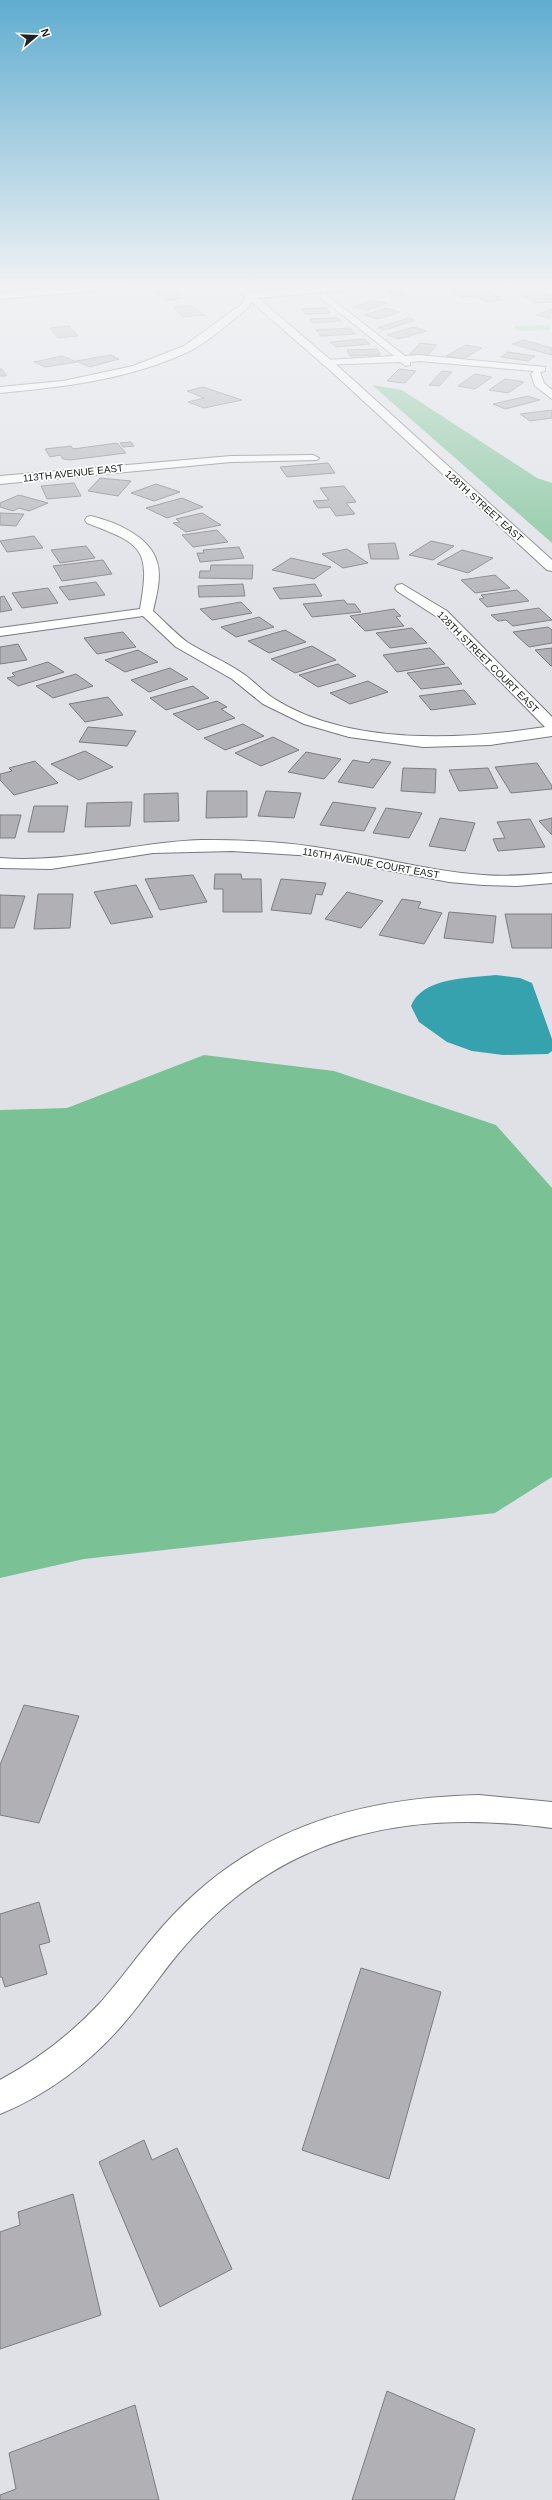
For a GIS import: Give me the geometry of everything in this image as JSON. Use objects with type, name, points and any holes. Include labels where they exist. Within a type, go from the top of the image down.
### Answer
[{"type":"street","name":"128TH STREET EAST","points":[[369,402],[552,567]]},
{"type":"street","name":"113TH AVENUE EAST","points":[[0,480],[231,459],[313,458]]},
{"type":"street","points":[[91,520],[128,536],[147,554],[152,568],[146,612]]},
{"type":"street","name":"128TH STREET COURT EAST","points":[[402,588],[442,614],[552,726]]},
{"type":"street","points":[[0,632],[146,612]]},
{"type":"street","points":[[146,612],[181,644],[232,673],[268,702],[295,716],[350,732],[400,740],[438,742],[490,740],[552,732]]},
{"type":"street","name":"116TH AVENUE COURT EAST","points":[[0,863],[37,865],[154,848],[242,846],[323,852],[449,877],[506,882],[552,878]]},
{"type":"street","points":[[0,2098],[32,2081],[78,2048],[112,2013],[185,1924],[263,1859],[323,1833],[383,1817],[451,1808],[503,1808],[552,1815]]},
{"type":"green space","points":[[391,402],[420,402],[537,478],[552,483],[552,543]]},
{"type":"green space","points":[[204,1055],[334,1071],[496,1125],[552,1188],[552,1477],[495,1513],[84,1559],[0,1578],[0,1110],[67,1108]]},
{"type":"water","points":[[496,975],[520,978],[532,983],[552,1039],[552,1051],[548,1054],[503,1055],[472,1051],[447,1042],[419,1022],[411,1006],[417,996],[425,989],[436,984],[461,978]]},
{"type":"building","points":[[188,402],[189,402],[234,402],[204,408]]},
{"type":"building","points":[[503,402],[534,402],[505,409],[493,404]]},
{"type":"building","points":[[552,410],[552,418],[530,421],[520,414]]},
{"type":"building","points":[[131,442],[134,446],[123,447],[120,443]]},
{"type":"building","points":[[117,443],[126,453],[70,460],[63,459],[60,455],[50,457],[45,449],[71,446],[73,449]]},
{"type":"building","points":[[328,463],[335,473],[287,477],[280,467]]},
{"type":"building","points":[[100,478],[131,481],[118,496],[88,491]]},
{"type":"building","points":[[74,483],[81,496],[47,499],[41,486]]},
{"type":"building","points":[[156,484],[180,492],[154,501],[131,493]]},
{"type":"building","points":[[344,486],[356,502],[346,503],[355,514],[336,516],[330,507],[318,508],[313,501],[329,500],[320,488]]},
{"type":"building","points":[[19,495],[48,503],[29,511],[19,508],[13,511],[0,507],[0,503]]},
{"type":"building","points":[[182,498],[203,507],[167,518],[146,508]]},
{"type":"building","points":[[0,513],[24,514],[16,526],[0,525]]},
{"type":"building","points":[[202,513],[221,525],[186,532],[173,523],[180,522],[176,519]]},
{"type":"building","points":[[217,530],[228,542],[193,547],[182,535]]},
{"type":"building","points":[[34,536],[43,548],[7,552],[0,541]]},
{"type":"building","points":[[431,541],[454,546],[433,560],[409,555]]},
{"type":"building","points":[[395,543],[399,559],[371,559],[368,544]]},
{"type":"building","points":[[86,546],[95,558],[60,563],[51,550]]},
{"type":"building","points":[[239,547],[244,558],[200,562],[197,553],[204,553],[203,550]]},
{"type":"building","points":[[347,549],[368,563],[343,568],[322,554]]},
{"type":"building","points":[[462,550],[493,558],[468,573],[437,564]]},
{"type":"building","points":[[291,558],[331,567],[314,579],[272,570]]},
{"type":"building","points":[[103,560],[112,574],[62,581],[53,566]]},
{"type":"building","points":[[211,565],[253,565],[252,579],[199,578],[200,571],[210,571]]},
{"type":"building","points":[[495,575],[510,588],[475,593],[461,580]]},
{"type":"building","points":[[96,582],[105,595],[69,600],[59,587]]},
{"type":"building","points":[[243,584],[245,596],[199,597],[198,586]]},
{"type":"building","points":[[315,584],[322,596],[280,599],[273,588]]},
{"type":"building","points":[[48,588],[58,603],[22,608],[12,593]]},
{"type":"building","points":[[517,590],[529,601],[487,607],[479,599],[484,598],[481,595]]},
{"type":"building","points":[[4,596],[12,610],[0,612],[0,597]]},
{"type":"building","points":[[344,600],[347,604],[355,604],[361,612],[312,617],[303,604]]},
{"type":"building","points":[[241,602],[252,613],[212,620],[200,609]]},
{"type":"building","points":[[539,608],[552,620],[513,626],[506,620],[498,621],[491,615]]},
{"type":"building","points":[[394,609],[401,616],[396,617],[404,626],[365,631],[350,616]]},
{"type":"building","points":[[259,617],[274,627],[236,637],[221,627]]},
{"type":"building","points":[[548,627],[552,630],[552,643],[529,647],[513,632]]},
{"type":"building","points":[[412,628],[427,643],[390,648],[376,633]]},
{"type":"building","points":[[285,630],[306,642],[269,653],[248,641]]},
{"type":"building","points":[[123,632],[136,647],[97,654],[84,638]]},
{"type":"building","points":[[18,644],[27,660],[0,664],[0,647]]},
{"type":"building","points":[[312,646],[336,660],[295,673],[271,659]]},
{"type":"building","points":[[430,648],[445,664],[397,672],[383,655]]},
{"type":"building","points":[[552,648],[552,666],[551,666],[535,650]]},
{"type":"building","points":[[138,650],[158,662],[125,672],[105,660]]},
{"type":"building","points":[[48,662],[64,672],[18,686],[7,678],[15,676],[12,673]]},
{"type":"building","points":[[338,664],[356,676],[318,687],[299,675]]},
{"type":"building","points":[[448,667],[462,684],[421,689],[407,673]]},
{"type":"building","points":[[170,668],[188,679],[149,692],[131,680]]},
{"type":"building","points":[[76,674],[93,686],[53,698],[36,686]]},
{"type":"building","points":[[368,681],[388,692],[350,704],[330,693]]},
{"type":"building","points":[[193,686],[209,698],[166,710],[150,698]]},
{"type":"building","points":[[464,690],[476,704],[431,710],[419,696]]},
{"type":"building","points":[[108,697],[123,715],[85,722],[69,704]]},
{"type":"building","points":[[217,701],[227,707],[221,709],[235,718],[198,730],[173,714]]},
{"type":"building","points":[[243,724],[264,736],[225,750],[204,738]]},
{"type":"building","points":[[88,727],[136,731],[127,746],[79,742]]},
{"type":"building","points":[[273,737],[299,750],[261,766],[235,753]]},
{"type":"building","points":[[85,751],[113,767],[79,780],[51,764]]},
{"type":"building","points":[[306,752],[341,759],[324,779],[288,772]]},
{"type":"building","points":[[372,759],[391,762],[373,788],[338,782],[353,760],[369,763]]},
{"type":"building","points":[[35,761],[58,783],[14,795],[0,780],[0,774],[12,771],[9,768]]},
{"type":"building","points":[[537,763],[552,786],[552,789],[511,793],[495,767]]},
{"type":"building","points":[[403,768],[436,769],[435,793],[401,791]]},
{"type":"building","points":[[488,768],[498,788],[459,791],[449,770]]},
{"type":"building","points":[[207,791],[247,791],[247,817],[206,818]]},
{"type":"building","points":[[266,791],[301,793],[294,818],[258,816]]},
{"type":"building","points":[[178,793],[179,821],[144,822],[144,794]]},
{"type":"building","points":[[132,802],[130,826],[85,827],[87,803]]},
{"type":"building","points":[[333,802],[376,808],[364,831],[320,825]]},
{"type":"building","points":[[34,806],[68,806],[64,832],[28,832]]},
{"type":"building","points":[[386,808],[422,813],[409,838],[373,833]]},
{"type":"building","points":[[0,815],[21,815],[15,838],[0,838]]},
{"type":"building","points":[[440,818],[475,823],[465,851],[429,846]]},
{"type":"building","points":[[552,818],[552,835],[539,821]]},
{"type":"building","points":[[530,819],[545,847],[498,851],[493,839],[505,838],[497,822]]},
{"type":"building","points":[[215,874],[241,874],[242,879],[261,879],[262,912],[223,912],[223,889],[214,889]]},
{"type":"building","points":[[193,875],[207,902],[160,910],[145,879]]},
{"type":"building","points":[[281,879],[326,883],[322,895],[316,894],[311,914],[271,910]]},
{"type":"building","points":[[136,885],[153,917],[111,924],[94,892]]},
{"type":"building","points":[[347,892],[383,901],[361,928],[325,919]]},
{"type":"building","points":[[38,894],[73,894],[70,928],[34,929]]},
{"type":"building","points":[[0,895],[25,896],[14,928],[0,928]]},
{"type":"building","points":[[402,899],[421,902],[418,908],[442,913],[424,944],[379,935]]},
{"type":"building","points":[[449,912],[496,916],[493,943],[444,938]]},
{"type":"building","points":[[505,914],[552,914],[552,948],[512,948]]},
{"type":"building","points":[[24,1705],[79,1716],[39,1823],[0,1815],[0,1765]]},
{"type":"building","points":[[39,1902],[50,1942],[39,1945],[47,1974],[5,1987],[2,1977],[0,1977],[0,1914]]},
{"type":"building","points":[[361,1968],[441,1992],[389,2179],[302,2150]]},
{"type":"building","points":[[144,2140],[152,2160],[177,2148],[232,2269],[160,2307],[99,2162]]},
{"type":"building","points":[[73,2194],[101,2315],[0,2349],[0,2232],[20,2225],[18,2212]]},
{"type":"building","points":[[387,2391],[475,2429],[454,2500],[352,2500]]},
{"type":"building","points":[[135,2405],[159,2500],[0,2500],[0,2495],[16,2489],[9,2453]]}]
